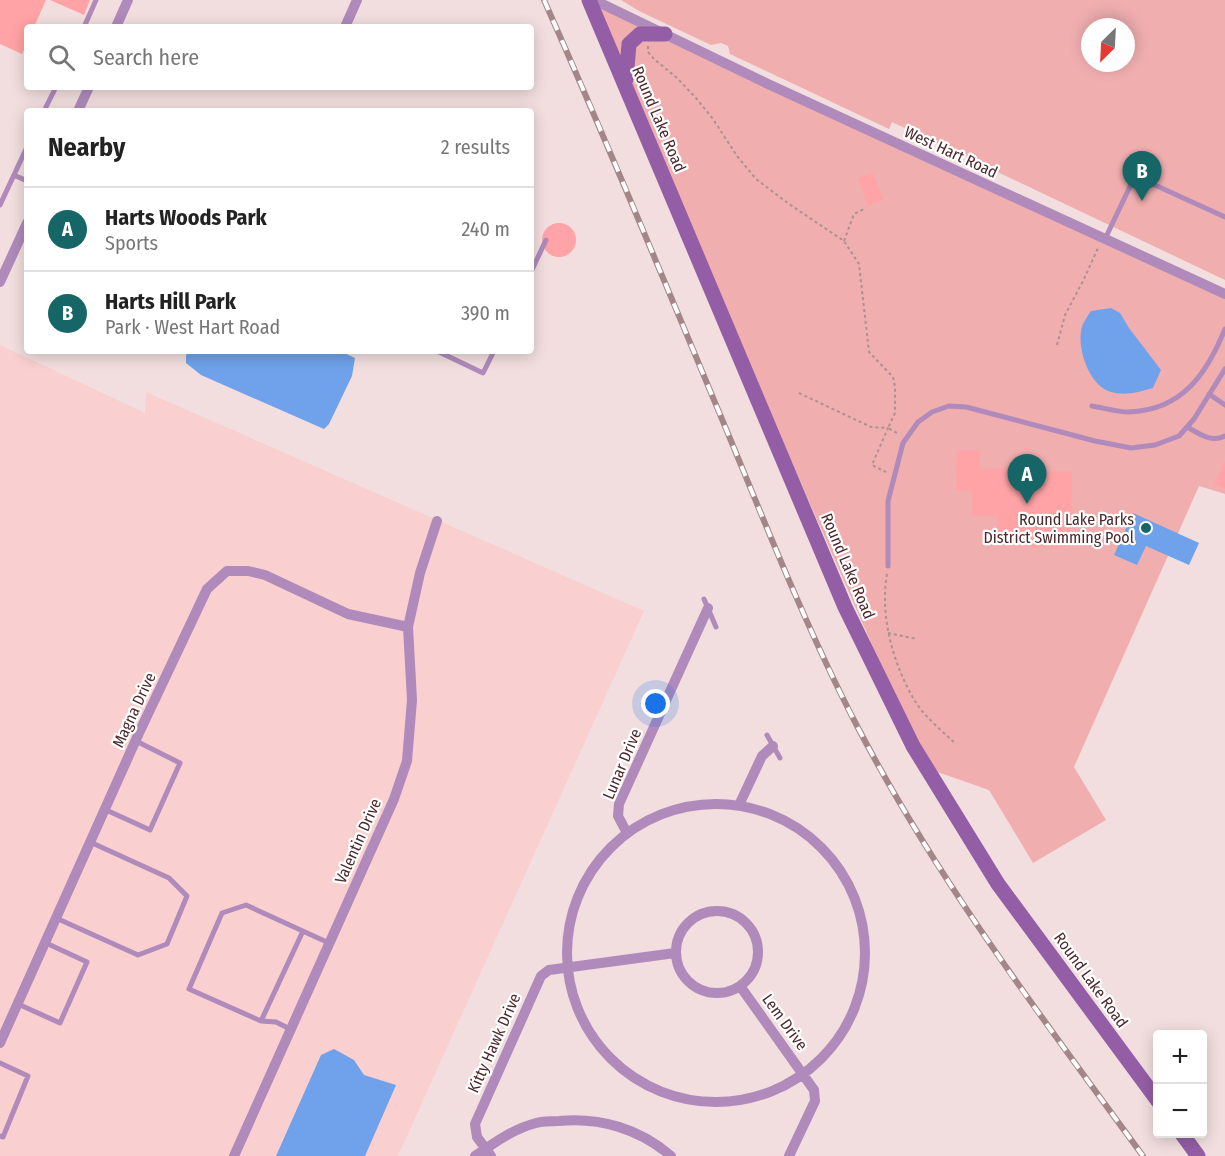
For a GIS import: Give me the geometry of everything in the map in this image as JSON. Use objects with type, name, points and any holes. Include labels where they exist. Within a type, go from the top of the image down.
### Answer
[{"type":"main road","name":"Round Lake Road","points":[[589,0],[846,607],[913,746],[998,884],[1153,1094]]},
{"type":"main road","points":[[627,88],[628,44],[640,34],[665,34]]},
{"type":"main road","points":[[1185,1138],[1198,1156]]},
{"type":"street","points":[[117,24],[128,0]]},
{"type":"street","points":[[346,24],[357,0]]},
{"type":"street","name":"West Hart Road","points":[[594,0],[1101,244],[1225,294]]},
{"type":"street","points":[[79,108],[88,90]]},
{"type":"street","points":[[0,280],[24,229]]},
{"type":"street","name":"Valentin Drive","points":[[234,1156],[394,799],[407,761],[412,700],[408,627],[420,573],[437,521]]},
{"type":"street","name":"Magna Drive","points":[[0,1043],[135,740],[207,589],[227,571],[248,571],[265,575],[348,614],[408,627]]},
{"type":"street","name":"Lunar Drive","points":[[627,833],[618,816],[619,804],[706,604]]},
{"type":"street","points":[[740,803],[762,756],[774,746]]},
{"type":"street","points":[[708,803],[740,803],[769,812],[800,828],[822,846],[839,866],[854,895],[864,937],[865,972],[856,1005],[842,1034],[822,1060],[805,1076],[768,1094],[740,1101],[710,1102],[681,1098],[649,1085],[620,1068],[599,1046],[582,1021],[571,987],[567,942],[575,903],[592,869],[617,840],[644,820],[673,808],[708,803]]},
{"type":"street","name":"Lem Drive","points":[[722,911],[735,915],[747,924],[755,936],[758,950],[757,964],[740,986],[729,992],[704,992],[684,977],[675,953],[677,939],[694,917],[708,912],[722,911]]},
{"type":"street","points":[[568,968],[675,953]]},
{"type":"street","name":"Kitty Hawk Drive","points":[[488,1153],[477,1137],[475,1124],[541,976],[549,970],[568,968]]},
{"type":"street","name":"Lem Drive","points":[[740,986],[814,1090],[815,1101],[789,1156]]},
{"type":"street","points":[[475,1156],[488,1153],[507,1134],[537,1122],[573,1119],[602,1121],[629,1130],[659,1145],[671,1156]]},
{"type":"lane","points":[[85,24],[96,0]]},
{"type":"lane","points":[[46,108],[54,90]]},
{"type":"lane","points":[[0,205],[24,153]]},
{"type":"lane","points":[[14,175],[24,180]]},
{"type":"lane","points":[[1101,244],[1135,176],[1225,217]]},
{"type":"lane","points":[[534,266],[546,240]]},
{"type":"lane","points":[[1092,406],[1129,412],[1159,406],[1184,394],[1209,363],[1225,328]]},
{"type":"lane","points":[[443,354],[483,373],[492,354]]},
{"type":"lane","points":[[888,566],[888,501],[903,443],[918,422],[932,412],[949,406],[966,407],[1095,441],[1131,448],[1155,445],[1179,436],[1225,369]]},
{"type":"lane","points":[[1209,394],[1225,405]]},
{"type":"lane","points":[[1187,427],[1206,438],[1218,440],[1225,436]]},
{"type":"lane","points":[[706,604],[716,627]]},
{"type":"lane","points":[[767,735],[780,758]]},
{"type":"lane","points":[[104,809],[150,830],[172,782],[180,763],[135,740]]},
{"type":"lane","points":[[56,918],[138,955],[167,944],[187,896],[169,878],[90,842]]},
{"type":"lane","points":[[290,1029],[276,1022],[261,1021],[189,989],[222,913],[246,904],[329,943]]},
{"type":"lane","points":[[261,1021],[303,931]]},
{"type":"lane","points":[[18,1004],[60,1023],[87,962],[45,943]]},
{"type":"lane","points":[[0,1063],[28,1076],[3,1137],[0,1136]]},
{"type":"path","points":[[647,42],[648,52],[696,98],[756,179],[844,241],[859,264],[869,352],[893,377],[895,413],[872,465],[886,472]]},
{"type":"path","points":[[844,241],[854,214],[866,208]]},
{"type":"path","points":[[1057,345],[1065,315],[1101,244]]},
{"type":"path","points":[[799,393],[872,427],[888,428],[897,433]]},
{"type":"path","points":[[888,566],[885,585],[888,633],[895,656],[912,697],[931,721],[956,744]]},
{"type":"path","points":[[888,633],[917,639]]},
{"type":"shaded area","points":[[589,0],[1225,295],[1225,494],[1199,486],[1074,767],[1106,820],[1033,863],[989,790],[926,768]]},
{"type":"shaded area","points":[[621,0],[1225,0],[1225,280],[892,122],[889,129],[730,54],[728,46],[721,43],[711,45]]},
{"type":"shaded area","points":[[0,345],[145,413],[146,392],[644,611],[398,1156],[0,1156]]},
{"type":"water","points":[[1111,308],[1120,313],[1161,370],[1153,388],[1127,394],[1116,393],[1104,389],[1091,376],[1081,349],[1081,329],[1091,311]]},
{"type":"water","points":[[187,354],[346,354],[355,358],[352,376],[329,424],[324,429],[201,375],[186,363]]},
{"type":"water","name":"Round Lake Parks District Swimming Pool","points":[[1133,513],[1199,543],[1189,565],[1146,546],[1137,565],[1114,555]]},
{"type":"water","points":[[334,1049],[354,1060],[364,1075],[396,1085],[365,1156],[276,1156],[321,1055]]},
{"type":"building","points":[[0,0],[46,0],[35,24],[24,24],[22,54],[0,44]]},
{"type":"building","points":[[50,0],[90,0],[84,15]]},
{"type":"building","points":[[873,173],[883,200],[868,206],[858,178]]},
{"type":"building","points":[[559,223],[571,228],[576,240],[571,252],[559,257],[547,252],[542,240],[547,228]]},
{"type":"building","points":[[957,450],[980,451],[980,469],[1032,467],[1033,472],[1072,471],[1070,547],[1034,547],[1034,542],[997,541],[997,516],[972,515],[972,491],[956,490]]},
{"type":"building","points":[[1225,460],[1225,489],[1214,484]]},
{"type":"railway","points":[[544,0],[638,217],[790,582],[856,724],[887,782],[955,892],[1028,998],[1143,1156]]},
{"type":"place","name":"Harts Hill Park","points":[[1142,201]]},
{"type":"place","name":"Harts Woods Park","points":[[1027,504]]},
{"type":"place","name":"Round Lake Parks District Swimming Pool","points":[[1146,528]]}]
